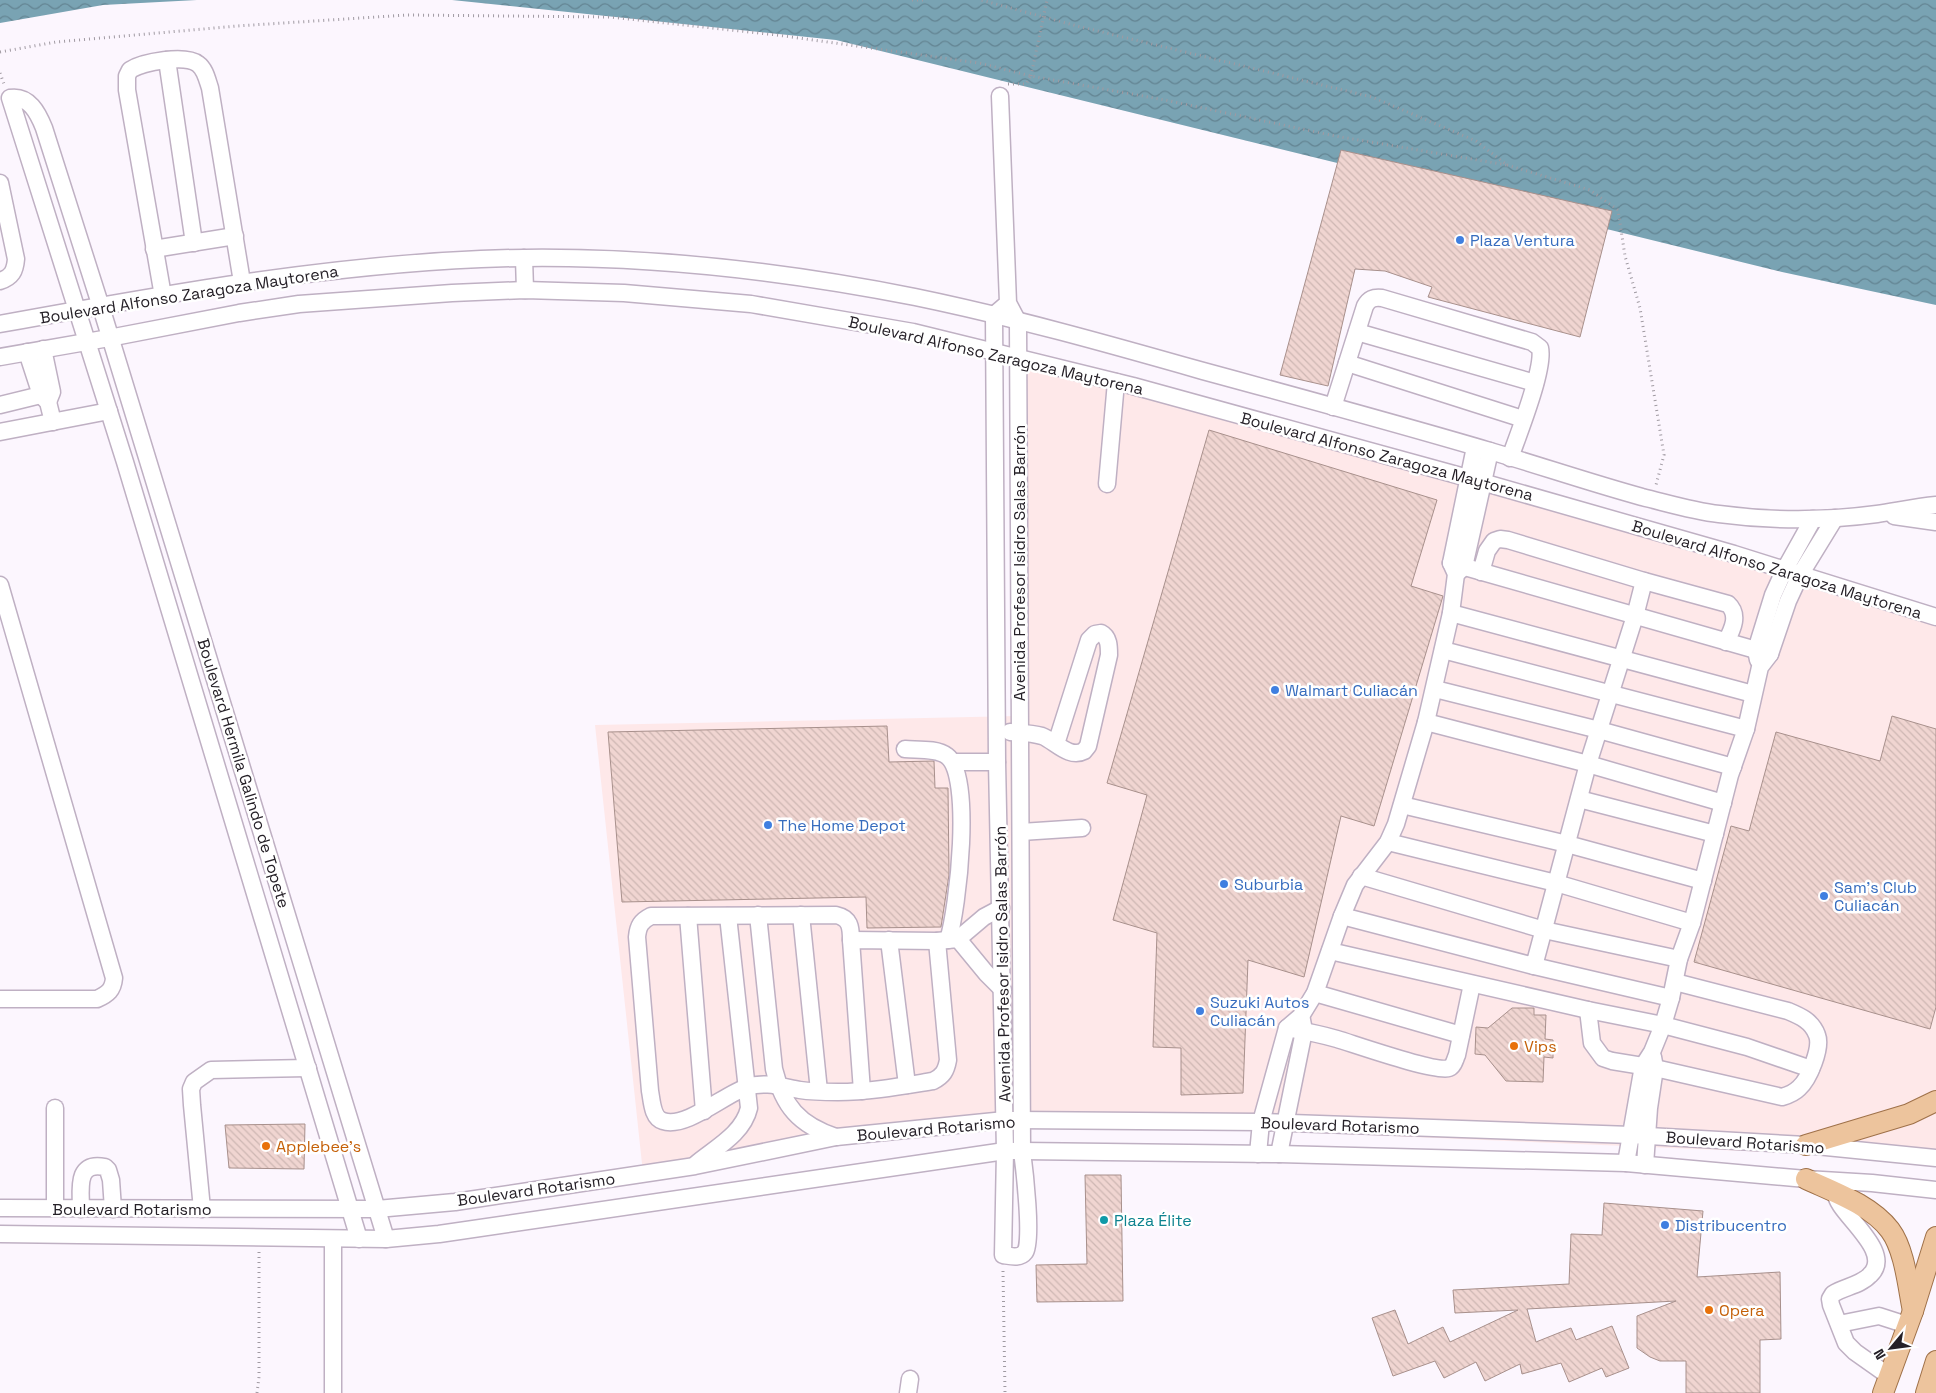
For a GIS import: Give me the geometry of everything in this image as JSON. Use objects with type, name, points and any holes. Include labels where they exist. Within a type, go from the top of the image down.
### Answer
[{"type":"main road","points":[[1806,1145],[1909,1114],[1936,1101]]},
{"type":"main road","points":[[1806,1179],[1868,1210],[1890,1231],[1903,1259],[1910,1318]]},
{"type":"main road","points":[[1886,1385],[1936,1237]]},
{"type":"main road","points":[[1930,1388],[1936,1361]]},
{"type":"street","points":[[167,60],[194,243]]},
{"type":"street","points":[[163,296],[126,83],[130,70],[135,67],[167,60],[190,60],[201,66],[206,74],[210,88],[242,282]]},
{"type":"street","name":"Avenida Profesor Isidro Salas Barrón","points":[[994,316],[997,762],[1006,1151],[1003,1255],[1016,1256],[1022,1255],[1027,1249],[1027,1207],[1022,1150],[1019,359],[1018,322],[1008,303],[1000,96]]},
{"type":"street","name":"Boulevard Hermila Galindo de Topete","points":[[359,1240],[352,1210],[109,411],[10,98],[15,97],[26,100],[36,111],[40,119],[101,307],[386,1239]]},
{"type":"street","points":[[0,183],[16,259],[12,274],[0,281]]},
{"type":"street","points":[[154,249],[235,236]]},
{"type":"street","points":[[524,258],[525,290]]},
{"type":"street","name":"Boulevard Alfonso Zaragoza Maytorena","points":[[0,324],[242,282],[336,270],[464,260],[524,258],[643,262],[762,272],[916,298],[1102,343],[1482,449],[1683,508],[1719,514],[1773,519],[1813,519],[1876,514],[1936,505]]},
{"type":"street","name":"Boulevard Alfonso Zaragoza Maytorena","points":[[0,356],[299,304],[452,292],[525,290],[624,293],[751,304],[904,330],[1116,382],[1476,480],[1734,554],[1936,617]]},
{"type":"street","points":[[1333,407],[1364,306],[1368,301],[1376,298],[1462,320],[1537,344],[1540,348],[1541,356],[1535,383],[1510,458]]},
{"type":"street","points":[[994,316],[1008,303]]},
{"type":"street","points":[[1357,332],[1535,383]]},
{"type":"street","points":[[35,350],[53,422]]},
{"type":"street","points":[[1347,363],[1523,419]]},
{"type":"street","points":[[1107,484],[1116,382]]},
{"type":"street","points":[[0,405],[47,396]]},
{"type":"street","points":[[0,432],[109,411]]},
{"type":"street","points":[[1279,1154],[1303,1023],[1355,885],[1388,842],[1402,806],[1435,689],[1451,613],[1457,568],[1482,449]]},
{"type":"street","points":[[1876,514],[1936,522]]},
{"type":"street","points":[[1626,1163],[1639,1136],[1651,1090],[1650,1062],[1663,1025],[1679,959],[1692,923],[1733,767],[1746,729],[1762,657],[1773,594],[1835,518]]},
{"type":"street","points":[[1792,573],[1813,519]]},
{"type":"street","points":[[1481,572],[1487,551],[1494,541],[1500,539],[1728,604],[1732,608],[1735,617],[1726,642]]},
{"type":"street","points":[[1457,568],[1481,572],[1726,642],[1762,657]]},
{"type":"street","points":[[1534,966],[1588,764],[1635,616],[1644,581]]},
{"type":"street","points":[[0,585],[114,978],[113,987],[110,992],[97,999],[0,999]]},
{"type":"street","points":[[1451,613],[1622,657],[1753,694]]},
{"type":"street","points":[[998,730],[1041,736],[1056,744],[1075,753],[1084,751],[1088,746],[1109,655],[1106,636],[1101,632],[1094,634],[1089,640],[1056,744]]},
{"type":"street","points":[[1443,650],[1746,729]]},
{"type":"street","points":[[1435,689],[1599,730],[1733,767]]},
{"type":"street","points":[[1426,722],[1588,764],[1723,803]]},
{"type":"street","points":[[862,1091],[850,924],[843,916],[651,916],[644,919],[640,924],[637,937],[650,1091],[654,1112],[662,1121],[669,1122],[692,1116],[747,1087],[778,1085],[799,1090],[862,1091],[933,1081],[942,1076],[947,1069],[948,1060],[948,940],[954,918],[962,826],[960,784],[953,762],[945,754],[905,748]]},
{"type":"street","points":[[953,762],[997,762]]},
{"type":"street","points":[[1579,799],[1715,834]]},
{"type":"street","points":[[1402,806],[1567,844],[1703,881]]},
{"type":"street","points":[[1021,832],[1082,828]]},
{"type":"street","points":[[1388,842],[1556,883],[1692,923]]},
{"type":"street","points":[[1361,876],[1544,930],[1679,959]]},
{"type":"street","points":[[851,940],[948,940],[1001,908]]},
{"type":"street","points":[[758,915],[774,1068],[778,1085],[784,1099],[800,1118],[822,1132],[836,1137]]},
{"type":"street","points":[[801,915],[819,1091]]},
{"type":"street","points":[[688,916],[704,1111]]},
{"type":"street","points":[[694,1166],[742,1124],[749,1108],[728,916]]},
{"type":"street","points":[[1342,916],[1534,966],[1788,1011],[1804,1018],[1813,1027],[1818,1036],[1818,1048],[1811,1069],[1801,1087],[1792,1094],[1782,1098],[1650,1062],[1603,1058],[1592,1043],[1588,1010]]},
{"type":"street","points":[[889,940],[907,1085]]},
{"type":"street","points":[[948,940],[1003,990]]},
{"type":"street","points":[[1330,951],[1588,1010],[1663,1025],[1747,1047],[1811,1069]]},
{"type":"street","points":[[1258,1154],[1261,1122],[1287,1028],[1303,1023],[1335,1038],[1408,1061],[1449,1068],[1454,1064],[1457,1055],[1472,984]]},
{"type":"street","points":[[1315,993],[1461,1035]]},
{"type":"street","points":[[202,1209],[192,1105],[191,1089],[194,1082],[211,1070],[308,1068]]},
{"type":"street","points":[[55,1108],[55,1208]]},
{"type":"street","name":"Boulevard Rotarismo","points":[[0,1208],[377,1210],[455,1202],[694,1166],[836,1137],[1005,1120],[1261,1122],[1639,1136],[1806,1145],[1936,1158]]},
{"type":"street","points":[[1639,1136],[1645,1165]]},
{"type":"street","name":"Boulevard Rotarismo","points":[[0,1234],[386,1239],[449,1233],[1022,1150],[1279,1154],[1626,1163],[1936,1190]]},
{"type":"street","points":[[81,1209],[82,1175],[90,1167],[104,1166],[110,1175],[112,1209]]},
{"type":"street","points":[[1836,1193],[1839,1205],[1870,1242],[1876,1257],[1875,1268],[1870,1276],[1833,1294],[1830,1299],[1831,1305],[1839,1324],[1842,1338],[1886,1385]]},
{"type":"street","points":[[332,1393],[333,1239]]},
{"type":"street","points":[[1839,1324],[1879,1316],[1910,1318]]},
{"type":"path","points":[[912,0],[926,0]]},
{"type":"path","points":[[981,0],[1087,28],[1372,97],[1476,141],[1507,165]]},
{"type":"path","points":[[1000,96],[1007,84],[1026,84],[1031,76],[1047,0]]},
{"type":"path","points":[[0,52],[66,41],[236,26],[407,15],[610,17],[786,36],[979,63],[1031,76],[1165,100],[1335,136],[1507,165],[1590,190],[1618,210],[1625,256],[1640,308],[1664,455],[1652,500]]},
{"type":"path","points":[[258,1393],[260,1238]]},
{"type":"path","points":[[1003,1255],[1005,1393]]},
{"type":"shaded area","points":[[1019,359],[1936,618],[1936,1159],[1005,1120],[643,1173],[595,725],[1019,716]]},
{"type":"water","points":[[0,0],[197,0],[103,5],[0,23]]},
{"type":"water","points":[[452,0],[1936,0],[1936,305],[1782,272],[836,40]]},
{"type":"building","name":"Plaza Ventura","points":[[1341,150],[1612,211],[1580,337],[1428,297],[1432,287],[1385,271],[1355,269],[1328,386],[1280,375]]},
{"type":"building","name":"Walmart Culiacán","points":[[1209,430],[1437,500],[1411,586],[1443,596],[1374,826],[1341,816],[1304,977],[1248,960],[1243,1093],[1181,1095],[1181,1048],[1153,1047],[1157,933],[1113,920],[1147,795],[1107,783]]},
{"type":"building","name":"Sam's Club Culiacán","points":[[1892,716],[1936,729],[1936,1007],[1930,1029],[1694,962],[1731,826],[1749,831],[1776,732],[1880,761]]},
{"type":"building","points":[[887,726],[889,762],[934,761],[935,788],[948,788],[949,875],[941,927],[867,928],[866,897],[622,902],[608,732]]},
{"type":"building","points":[[1512,1008],[1534,1008],[1534,1015],[1546,1015],[1545,1039],[1553,1040],[1553,1058],[1544,1057],[1543,1082],[1506,1081],[1485,1055],[1475,1054],[1476,1027],[1488,1028]]},
{"type":"building","name":"Applebee's","points":[[305,1124],[304,1169],[229,1168],[225,1125]]},
{"type":"building","name":"Plaza Élite","points":[[1085,1175],[1121,1175],[1123,1301],[1037,1302],[1036,1265],[1087,1264]]},
{"type":"building","points":[[1604,1203],[1703,1211],[1697,1277],[1780,1272],[1781,1339],[1760,1340],[1760,1393],[1686,1393],[1686,1361],[1660,1361],[1637,1348],[1637,1316],[1676,1301],[1527,1309],[1536,1342],[1571,1328],[1576,1340],[1612,1326],[1629,1368],[1606,1377],[1602,1368],[1569,1382],[1561,1363],[1522,1374],[1520,1364],[1485,1381],[1476,1362],[1444,1378],[1435,1361],[1393,1376],[1372,1318],[1395,1310],[1408,1344],[1443,1327],[1450,1342],[1518,1310],[1455,1313],[1453,1290],[1569,1284],[1571,1234],[1602,1235]]},
{"type":"place","name":"Plaza Ventura","points":[[1460,240]]},
{"type":"place","name":"Walmart Culiacán","points":[[1275,690]]},
{"type":"place","name":"The Home Depot","points":[[768,825]]},
{"type":"place","name":"Suburbia","points":[[1224,884]]},
{"type":"place","name":"Sam's Club Culiacán","points":[[1824,896]]},
{"type":"place","name":"Suzuki Autos Culiacán","points":[[1200,1011]]},
{"type":"place","name":"Vips","points":[[1514,1046]]},
{"type":"place","name":"Applebee's","points":[[266,1146]]},
{"type":"place","name":"Plaza Élite","points":[[1104,1220]]},
{"type":"place","name":"Distribucentro","points":[[1665,1225]]},
{"type":"place","name":"Opera","points":[[1709,1310]]}]
